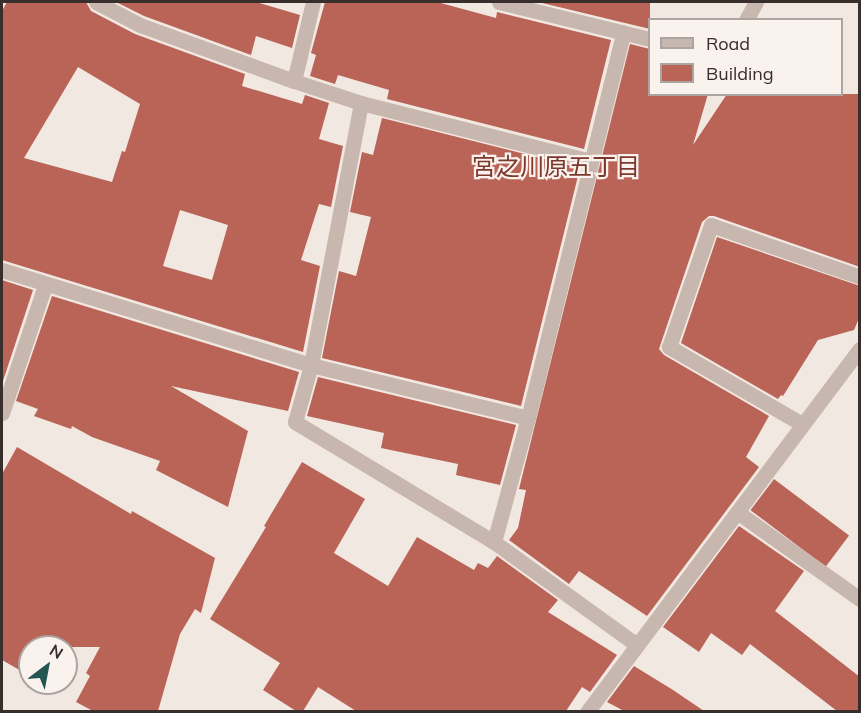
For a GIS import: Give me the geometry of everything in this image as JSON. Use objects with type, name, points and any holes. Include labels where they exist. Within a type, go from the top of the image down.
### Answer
[{"type":"street","points":[[96,2],[140,25],[361,103],[590,161]]},
{"type":"street","points":[[294,81],[314,2]]},
{"type":"street","points":[[499,2],[648,39]]},
{"type":"street","points":[[747,18],[756,2]]},
{"type":"street","points":[[494,542],[528,418],[623,33]]},
{"type":"street","points":[[361,103],[310,365],[295,422],[494,542],[637,645]]},
{"type":"street","points":[[802,424],[669,347],[711,225],[860,277]]},
{"type":"street","points":[[2,270],[310,365],[528,418]]},
{"type":"street","points":[[2,413],[45,285]]},
{"type":"street","points":[[588,711],[860,349]]},
{"type":"street","points":[[737,512],[860,599]]},
{"type":"building","points":[[7,2],[86,2],[91,11],[135,34],[245,74],[242,86],[302,104],[305,95],[329,103],[319,139],[343,146],[331,207],[319,204],[301,260],[320,266],[303,352],[2,260],[2,11]],"holes":[[[78,67],[140,104],[125,152],[122,151],[112,182],[24,158]],[[180,210],[228,225],[212,280],[163,266]]]},
{"type":"building","points":[[116,2],[256,2],[300,15],[292,48],[256,36],[251,55],[144,16]]},
{"type":"building","points":[[325,2],[437,2],[496,18],[497,12],[611,40],[584,149],[387,99],[389,90],[338,75],[335,84],[310,76],[316,55],[311,53]]},
{"type":"building","points":[[538,2],[650,2],[648,29]]},
{"type":"building","points":[[630,44],[648,48],[648,96],[707,96],[693,145],[726,96],[860,94],[860,267],[714,216],[709,216],[702,222],[659,349],[664,355],[769,416],[746,457],[759,467],[647,616],[579,571],[569,584],[509,540],[518,528],[526,490],[519,489]]},
{"type":"building","points":[[382,118],[580,168],[521,406],[322,358],[339,271],[356,276],[371,217],[350,212],[362,152],[373,155]]},
{"type":"building","points":[[717,237],[860,286],[860,316],[854,330],[818,340],[783,396],[781,395],[778,399],[681,343]]},
{"type":"building","points":[[2,280],[33,290],[2,384]]},
{"type":"building","points":[[52,296],[299,372],[288,411],[171,386],[248,431],[228,507],[156,470],[160,461],[92,437],[72,426],[71,429],[34,416],[38,409],[16,401]]},
{"type":"building","points":[[318,377],[516,425],[500,485],[456,475],[458,464],[381,448],[384,433],[307,416]]},
{"type":"building","points":[[17,447],[131,514],[132,511],[215,558],[201,613],[195,609],[180,634],[158,711],[93,711],[76,702],[90,676],[86,673],[100,647],[78,647],[78,635],[18,635],[18,669],[2,660],[2,474]]},
{"type":"building","points":[[302,462],[365,499],[334,553],[388,586],[417,537],[474,570],[478,563],[488,568],[497,556],[558,600],[548,612],[617,655],[590,692],[582,687],[566,711],[356,711],[318,687],[303,711],[296,711],[263,690],[280,663],[210,619],[266,527],[264,526]]},
{"type":"building","points":[[774,479],[849,536],[826,567],[751,510]]},
{"type":"building","points":[[739,526],[804,571],[775,611],[860,677],[860,711],[837,711],[750,644],[742,655],[711,633],[699,652],[663,627]]},
{"type":"building","points":[[634,666],[704,711],[624,711],[607,702]]},
{"type":"district","name":"宮之川原五丁目","points":[[556,167]]}]
